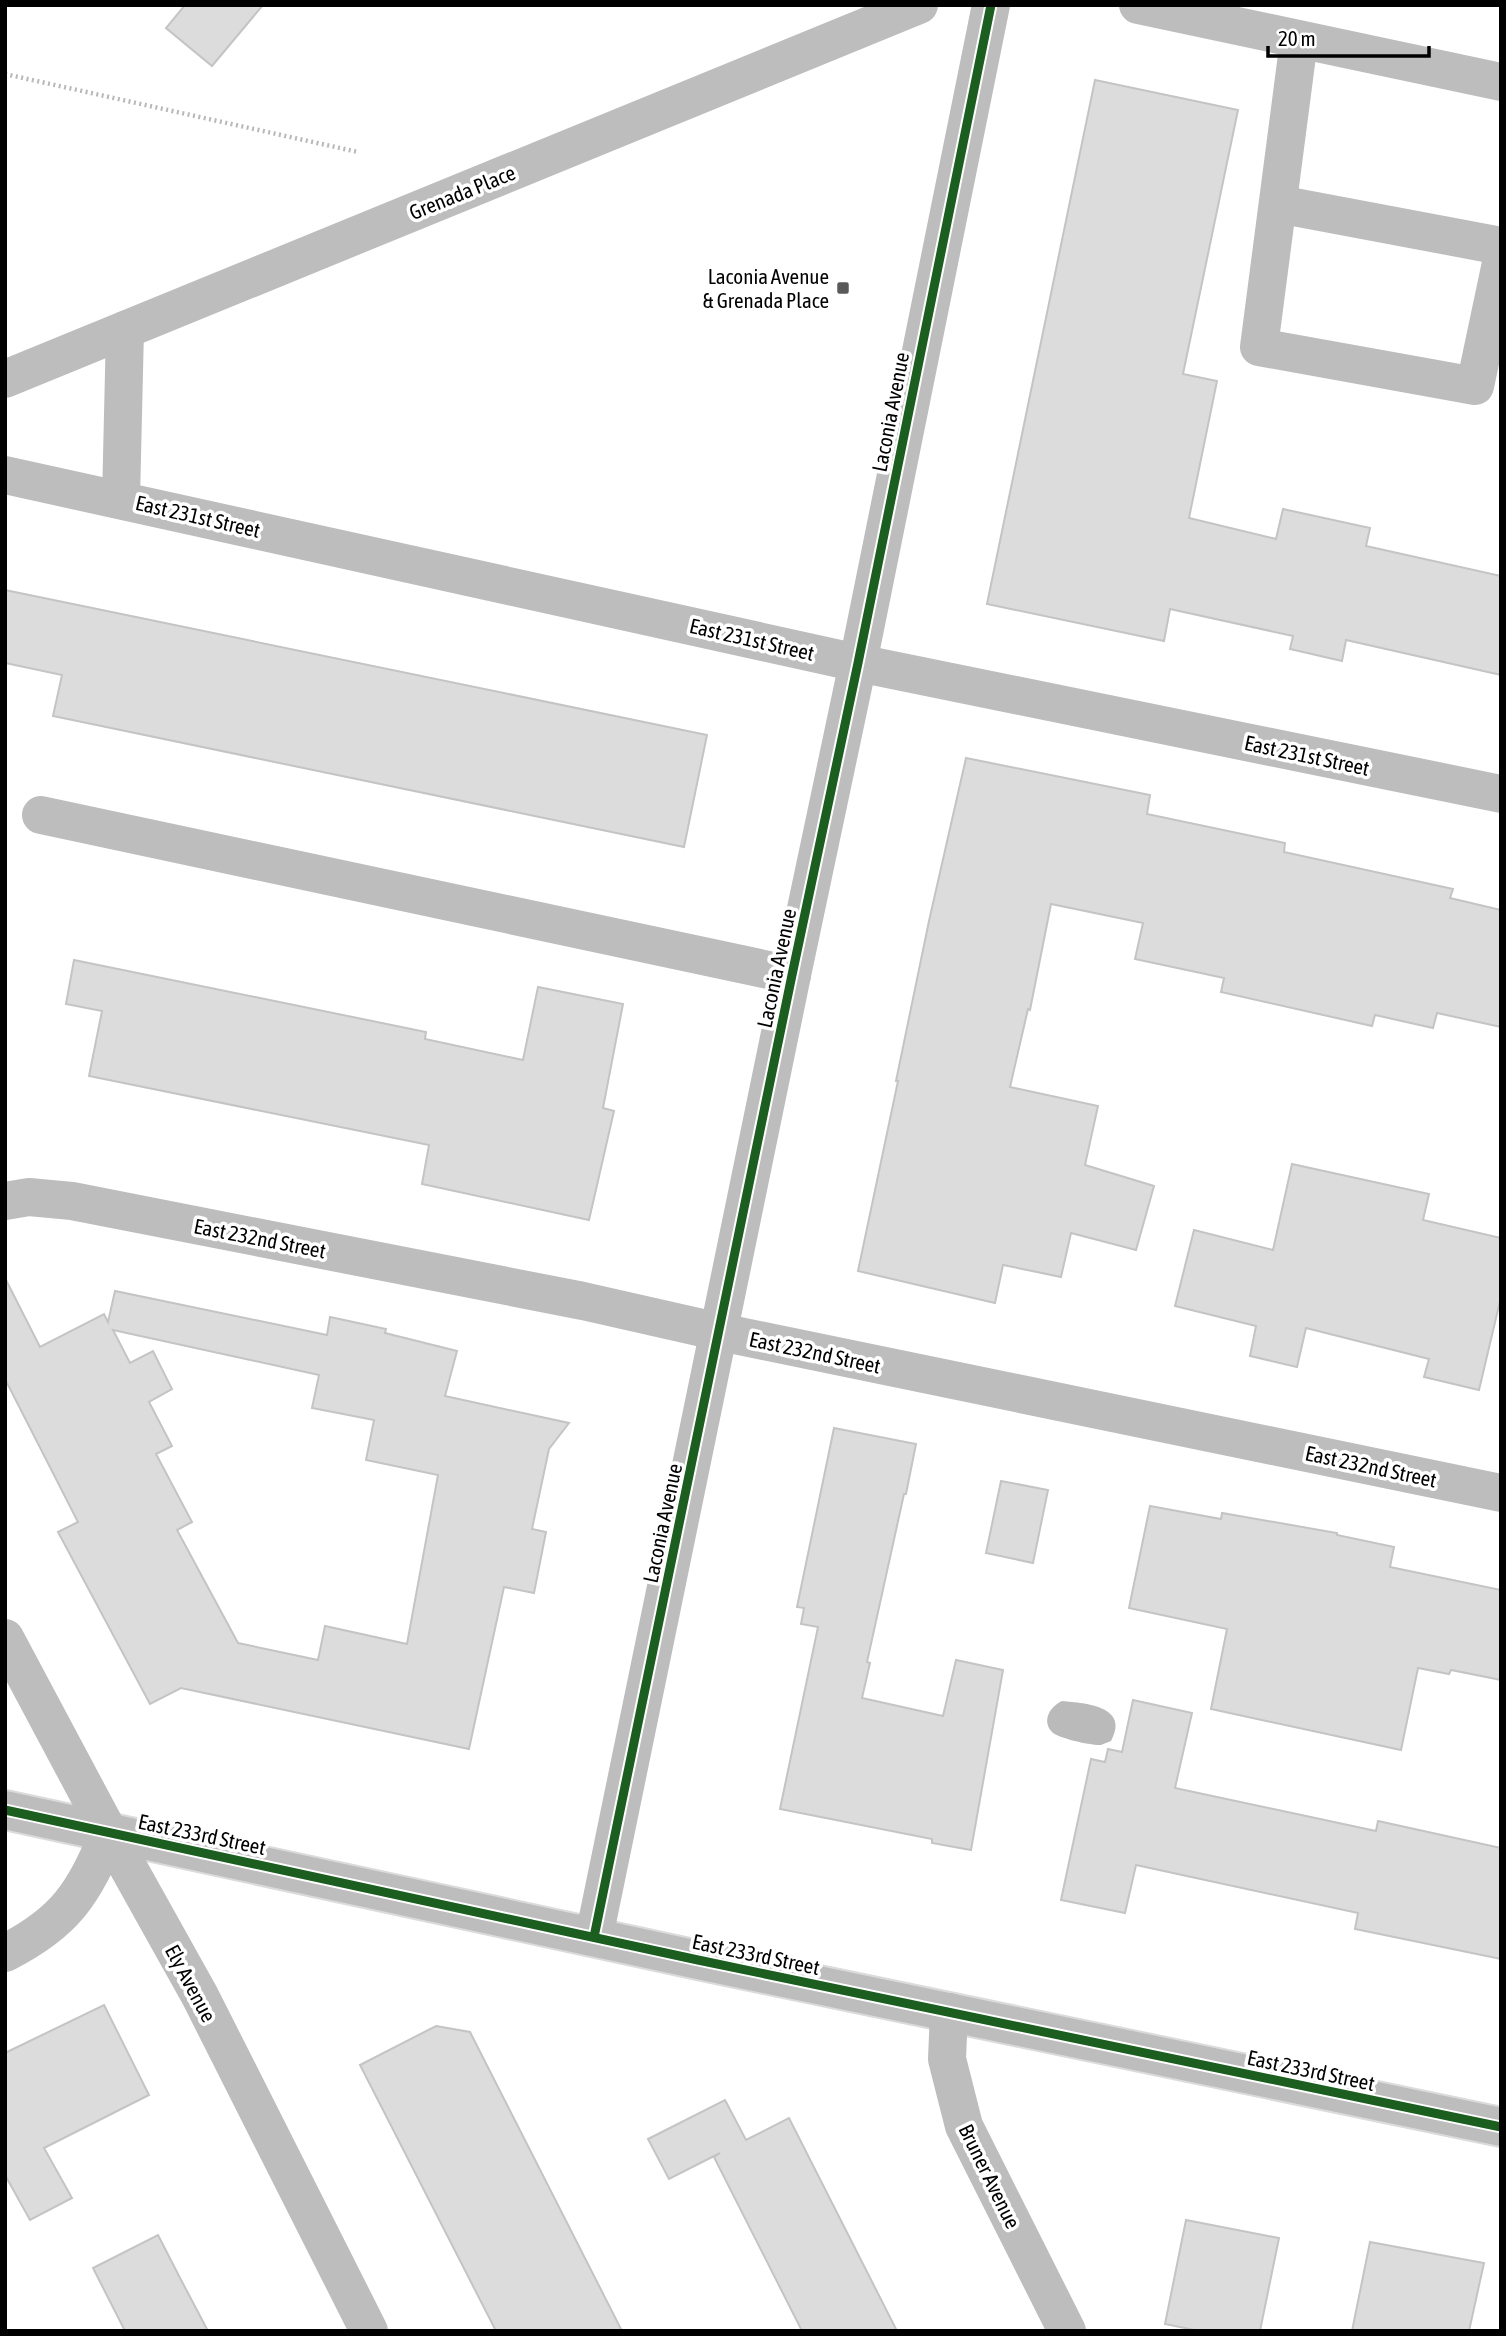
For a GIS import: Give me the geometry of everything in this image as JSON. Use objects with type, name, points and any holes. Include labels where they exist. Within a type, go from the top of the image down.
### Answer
[{"type":"street","name":"Grenada Place","points":[[5,379],[919,5]]},
{"type":"street","name":"Laconia Avenue","points":[[594,1937],[858,663],[991,5]]},
{"type":"street","points":[[1138,5],[1501,82]]},
{"type":"street","points":[[1299,40],[1259,347],[1475,386],[1501,262]]},
{"type":"street","points":[[1278,204],[1501,246]]},
{"type":"street","points":[[121,499],[125,330]]},
{"type":"street","name":"East 231st Street","points":[[5,475],[858,663],[1501,794]]},
{"type":"street","points":[[41,815],[792,975]]},
{"type":"street","name":"East 232nd Street","points":[[5,1201],[29,1197],[72,1201],[570,1299],[1501,1493]]},
{"type":"street","name":"Ely Avenue","points":[[5,1638],[108,1833],[200,1996],[369,2331]]},
{"type":"street","name":"East 233rd Street","points":[[5,1810],[594,1937],[1501,2127]]},
{"type":"street","points":[[5,1953],[45,1928],[77,1899],[108,1833]]},
{"type":"street","name":"Bruner Avenue","points":[[948,2012],[947,2059],[964,2126],[1067,2331]]},
{"type":"path","points":[[5,74],[358,152]]},
{"type":"shaded area","points":[[1062,1701],[1083,1703],[1110,1714],[1115,1721],[1111,1741],[1101,1745],[1091,1744],[1052,1732],[1047,1718],[1054,1706]]},
{"type":"building","points":[[185,5],[263,5],[212,66],[166,28]]},
{"type":"building","points":[[1095,80],[1238,110],[1183,374],[1217,381],[1189,518],[1276,539],[1283,509],[1370,528],[1366,546],[1501,576],[1501,675],[1346,640],[1342,661],[1290,649],[1293,636],[1170,609],[1164,641],[987,604]]},
{"type":"building","points":[[5,590],[707,735],[684,847],[53,716],[62,675],[5,663]]},
{"type":"building","points":[[966,758],[1150,795],[1147,814],[1285,843],[1284,852],[1453,889],[1450,898],[1501,910],[1501,1027],[1437,1013],[1433,1028],[1375,1015],[1372,1026],[1221,992],[1224,978],[1135,959],[1143,923],[1051,904],[1030,1010],[1028,1009],[1010,1087],[1098,1106],[1085,1165],[1154,1186],[1136,1250],[1071,1233],[1061,1277],[1003,1265],[995,1303],[858,1271],[929,921]]},
{"type":"building","points":[[74,960],[426,1032],[425,1039],[523,1060],[538,987],[623,1004],[603,1108],[614,1111],[589,1220],[422,1184],[429,1145],[89,1076],[102,1011],[66,1004]]},
{"type":"building","points":[[1292,1164],[1429,1194],[1423,1220],[1501,1238],[1501,1297],[1479,1390],[1424,1377],[1429,1359],[1306,1328],[1297,1367],[1250,1356],[1256,1326],[1175,1306],[1194,1230],[1273,1250]]},
{"type":"building","points":[[5,1278],[40,1347],[104,1314],[108,1322],[115,1291],[327,1335],[330,1317],[386,1329],[385,1333],[457,1351],[445,1396],[569,1423],[549,1449],[532,1529],[546,1532],[534,1593],[504,1587],[469,1749],[181,1688],[150,1704],[58,1532],[78,1522],[5,1379]],"holes":[[[113,1330],[319,1375],[312,1408],[374,1420],[366,1460],[438,1475],[407,1644],[325,1626],[318,1660],[238,1643],[177,1530],[192,1522],[156,1454],[172,1446],[149,1402],[172,1389],[153,1351],[130,1363]]]},
{"type":"building","points":[[834,1428],[916,1444],[867,1662],[870,1663],[862,1698],[943,1716],[956,1660],[1003,1670],[971,1850],[932,1843],[932,1839],[780,1809],[818,1627],[801,1624],[804,1608],[797,1607]]},
{"type":"building","points":[[1001,1481],[1048,1490],[1033,1563],[986,1553]]},
{"type":"building","points":[[1150,1506],[1221,1519],[1222,1513],[1337,1533],[1394,1547],[1390,1567],[1501,1590],[1501,1680],[1451,1670],[1449,1674],[1418,1668],[1401,1750],[1211,1709],[1227,1629],[1129,1608]]},
{"type":"building","points":[[1133,1700],[1192,1713],[1175,1788],[1376,1831],[1378,1821],[1501,1848],[1501,1959],[1355,1929],[1358,1913],[1136,1865],[1125,1913],[1061,1900],[1091,1759],[1105,1762],[1108,1749],[1122,1752]]},
{"type":"building","points":[[104,2005],[149,2095],[44,2148],[72,2198],[30,2220],[5,2175],[5,2053]]},
{"type":"building","points":[[436,2026],[470,2032],[622,2331],[496,2331],[360,2065]]},
{"type":"building","points":[[725,2100],[746,2140],[789,2118],[897,2331],[802,2331],[714,2157],[720,2153],[669,2179],[648,2139]]},
{"type":"building","points":[[1186,2220],[1279,2238],[1260,2331],[1199,2331],[1165,2324]]},
{"type":"building","points":[[158,2235],[208,2331],[125,2331],[93,2268]]},
{"type":"building","points":[[1370,2242],[1484,2263],[1469,2331],[1352,2331]]},
{"type":"cycle path","points":[[594,1937],[858,663],[991,5]]},
{"type":"cycle path","points":[[5,1810],[698,1960],[1501,2127]]},
{"type":"place","name":"Laconia Avenue & Grenada Place","points":[[843,288]]}]
